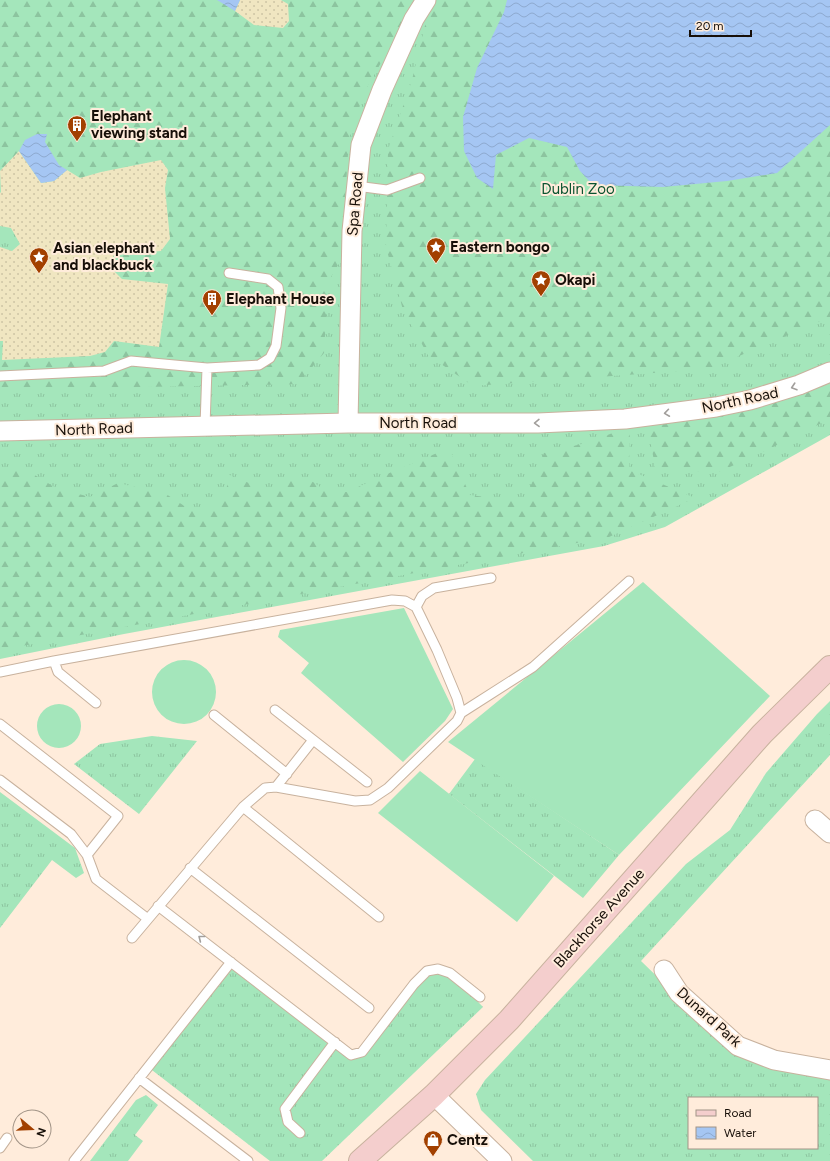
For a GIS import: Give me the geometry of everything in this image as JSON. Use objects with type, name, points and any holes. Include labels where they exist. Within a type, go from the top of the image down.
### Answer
[{"type":"main road","name":"Blackhorse Avenue","points":[[360,1161],[434,1095],[509,1020],[762,734],[830,667]]},
{"type":"street","name":"Spa Road","points":[[348,423],[352,231],[361,145],[382,90],[414,19],[426,0]]},
{"type":"street","name":"North Road","points":[[0,431],[348,423],[538,423],[625,419],[750,400],[799,385],[830,372]]},
{"type":"street","points":[[815,820],[830,833]]},
{"type":"street","name":"Dunard Park","points":[[664,970],[679,993],[738,1046],[774,1060],[830,1070]]},
{"type":"street","points":[[434,1095],[501,1161]]},
{"type":"lane","points":[[356,186],[387,190],[420,178]]},
{"type":"lane","points":[[0,376],[104,371],[131,361],[207,368],[259,365],[270,358],[276,346],[281,308],[278,287],[268,279],[229,273]]},
{"type":"lane","points":[[205,426],[207,368]]},
{"type":"lane","points":[[416,607],[422,596],[434,588],[491,578]]},
{"type":"lane","points":[[132,938],[243,807],[265,788],[276,787],[355,801],[370,800],[388,788],[457,721],[462,713],[533,667],[629,581]]},
{"type":"lane","points":[[0,672],[392,600],[404,601],[416,607],[438,650],[462,713]]},
{"type":"lane","points":[[54,661],[58,672],[96,703]]},
{"type":"lane","points":[[275,710],[367,782]]},
{"type":"lane","points":[[214,715],[287,774]]},
{"type":"lane","points":[[0,724],[118,816],[87,855]]},
{"type":"lane","points":[[276,787],[313,740]]},
{"type":"lane","points":[[0,780],[71,834],[87,855],[96,879],[148,919]]},
{"type":"lane","points":[[243,807],[379,917]]},
{"type":"lane","points":[[190,868],[369,1008]]},
{"type":"lane","points":[[158,906],[351,1055],[362,1052],[414,984],[427,971],[438,969],[450,973],[480,997]]},
{"type":"lane","points":[[74,1161],[231,962]]},
{"type":"lane","points":[[300,1133],[288,1122],[285,1109],[335,1042]]},
{"type":"lane","points":[[139,1078],[248,1161]]},
{"type":"lane","points":[[0,1148],[7,1138]]},
{"type":"green space","points":[[0,0],[830,0],[830,435],[665,527],[604,546],[124,634],[0,659]]},
{"type":"green space","points":[[0,0],[217,0],[254,25],[289,21],[288,4],[281,0],[416,0],[364,93],[349,139],[341,260],[328,282],[324,353],[298,384],[0,390],[0,341],[3,341],[2,359],[105,352],[168,284],[122,279],[113,270],[113,256],[125,249],[136,253],[170,239],[165,188],[168,170],[136,164],[80,178],[59,165],[45,142],[25,140],[19,151],[1,171],[0,193]]},
{"type":"green space","name":"Dublin Zoo","points":[[438,0],[507,0],[477,178],[493,188],[496,155],[529,138],[567,147],[580,171],[662,187],[727,181],[777,173],[830,125],[830,317],[709,369],[473,386],[428,355],[403,310],[386,247],[388,150],[412,80],[428,13]]},
{"type":"green space","points":[[830,380],[830,419],[716,473],[655,467],[647,421],[681,414],[705,418],[730,407],[760,406],[791,399]]},
{"type":"green space","points":[[630,426],[629,470],[695,498],[609,537],[0,650],[0,477],[20,466],[56,488],[90,497],[118,483],[166,494],[192,511],[201,510],[223,501],[230,475],[270,492],[289,474],[313,482],[327,492],[347,492],[449,448],[470,495],[524,502],[544,453],[590,442]]},
{"type":"green space","points":[[643,582],[770,696],[619,855],[448,742]]},
{"type":"green space","points":[[404,608],[453,709],[445,721],[403,762],[301,673],[309,663],[278,637],[280,630]]},
{"type":"green space","points":[[184,660],[196,662],[207,669],[214,680],[216,692],[214,704],[207,715],[196,722],[184,724],[172,722],[161,715],[154,704],[152,692],[154,680],[161,669],[172,662]]},
{"type":"green space","points":[[830,701],[830,755],[641,961],[738,1055],[830,1078],[830,1161],[533,1161],[481,1110],[476,1094],[485,1080],[686,864],[730,830],[766,773]]},
{"type":"green space","points":[[55,704],[63,704],[68,705],[75,710],[80,717],[80,735],[75,742],[68,747],[55,748],[47,745],[40,738],[37,730],[37,722],[40,714],[47,707]]},
{"type":"green space","points":[[152,736],[197,741],[139,814],[74,764],[100,744]]},
{"type":"green space","points":[[475,759],[619,855],[583,898],[449,794]]},
{"type":"green space","points":[[420,771],[554,876],[517,922],[378,813]]},
{"type":"green space","points":[[0,792],[75,848],[84,873],[76,878],[52,860],[0,928]]},
{"type":"green space","points":[[231,962],[351,1055],[362,1052],[427,971],[450,973],[483,1007],[322,1161],[270,1161],[148,1067]]},
{"type":"green space","points":[[146,1095],[158,1105],[135,1135],[143,1141],[128,1161],[90,1161],[136,1100]]},
{"type":"sand","points":[[240,0],[281,0],[288,4],[289,21],[283,28],[254,25],[235,11]]},
{"type":"sand","points":[[19,151],[41,183],[54,181],[67,170],[80,178],[101,172],[161,160],[168,170],[165,188],[170,239],[161,251],[136,253],[125,249],[113,256],[113,270],[122,279],[168,284],[159,347],[114,341],[105,352],[90,356],[2,360],[3,341],[0,341],[0,247],[12,251],[20,244],[11,228],[0,226],[0,171]]},
{"type":"water","points":[[217,0],[240,0],[235,11]]},
{"type":"water","points":[[507,0],[830,0],[830,125],[777,173],[727,181],[663,187],[593,185],[580,171],[567,147],[529,138],[496,155],[493,189],[477,178],[464,151],[463,117],[477,68],[504,12]]},
{"type":"water","points":[[37,134],[47,134],[45,142],[59,165],[67,170],[54,181],[41,183],[19,151],[25,140]]},
{"type":"place","name":"Elephant viewing stand","points":[[77,142]]},
{"type":"place","name":"Eastern bongo","points":[[436,264]]},
{"type":"place","name":"Asian elephant and blackbuck","points":[[39,274]]},
{"type":"place","name":"Okapi","points":[[541,297]]},
{"type":"place","name":"Elephant House","points":[[212,316]]},
{"type":"place","name":"Centz","points":[[433,1157]]}]
